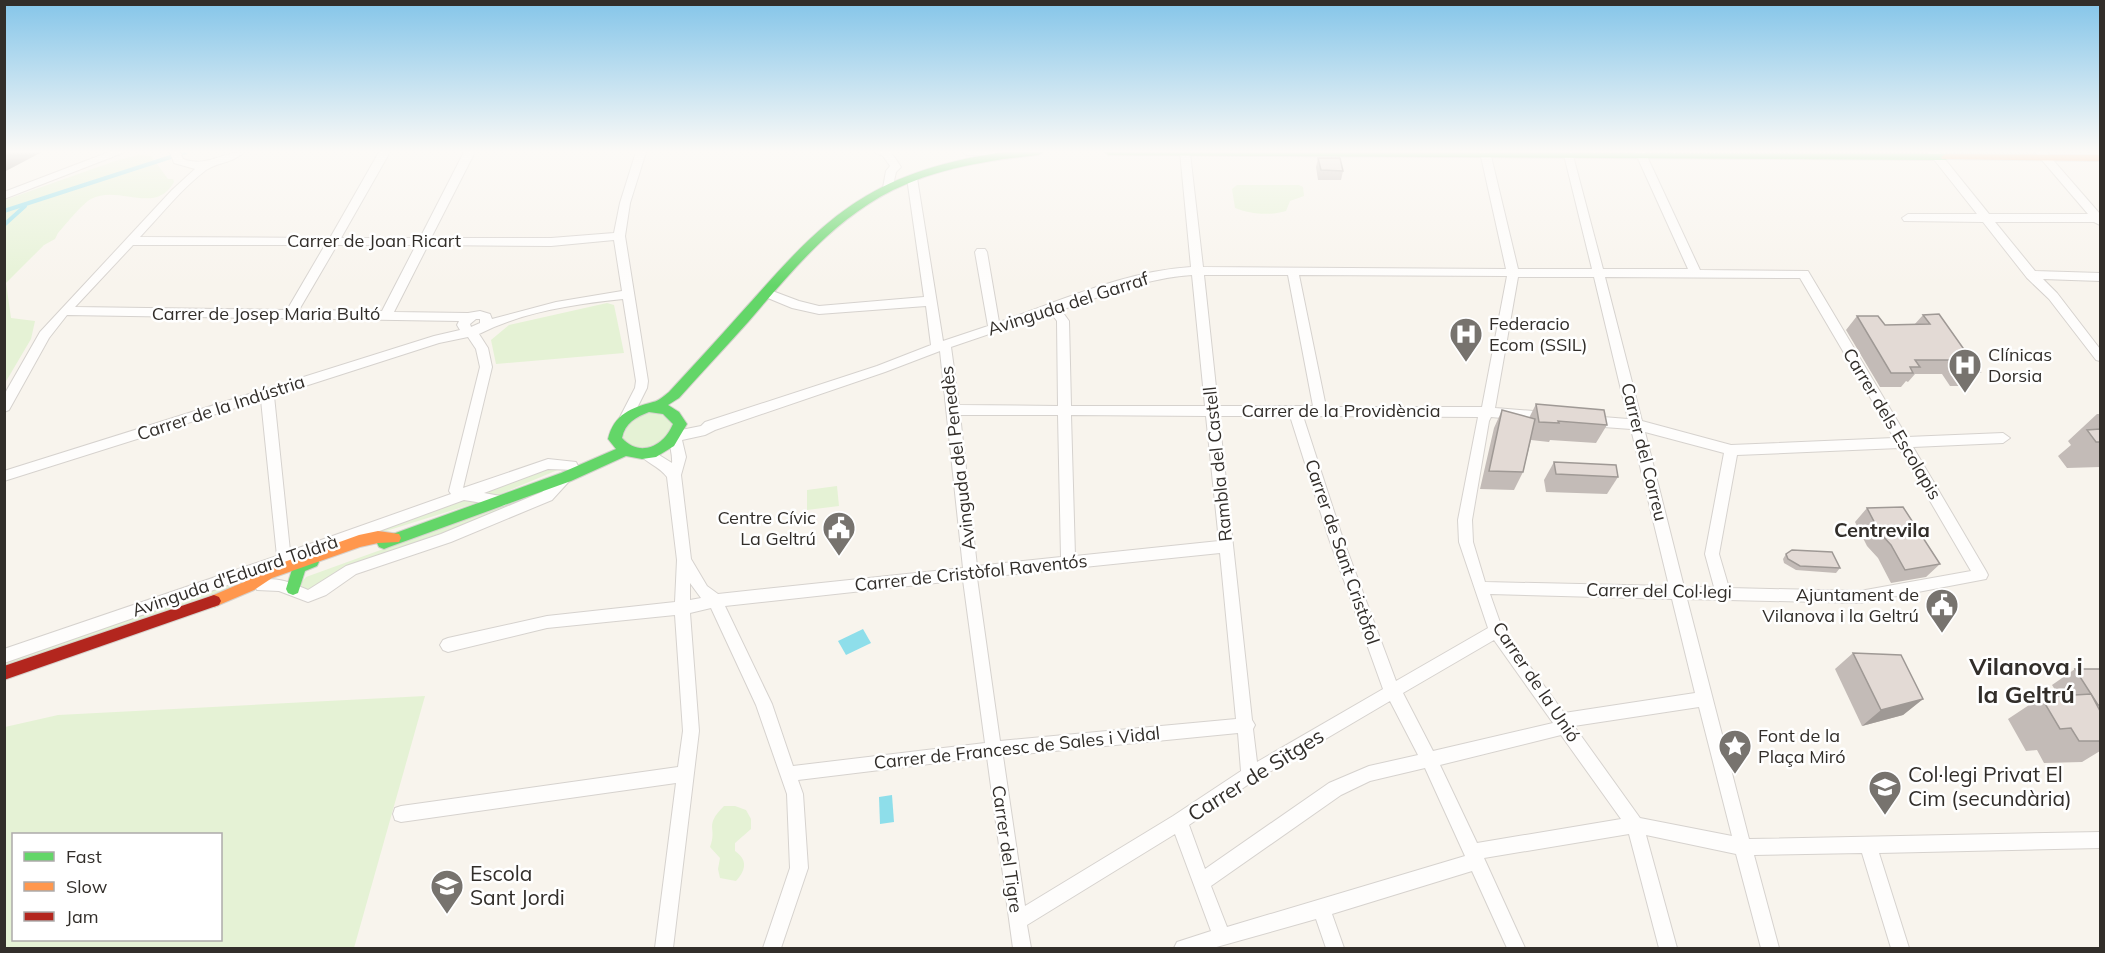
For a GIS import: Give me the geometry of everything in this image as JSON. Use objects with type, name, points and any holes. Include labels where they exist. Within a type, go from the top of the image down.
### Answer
[{"type":"street","points":[[4,407],[44,335],[172,196]]},
{"type":"street","points":[[291,314],[359,196]]},
{"type":"street","points":[[386,315],[447,196]]},
{"type":"street","points":[[627,196],[619,236],[642,381],[641,388],[615,434],[617,444],[624,451],[646,454],[663,463],[674,476],[684,560],[682,608],[691,731],[664,948]]},
{"type":"street","points":[[626,417],[653,407],[674,395],[804,252],[836,222],[875,196]]},
{"type":"street","name":"Avinguda del Penedès","points":[[915,196],[931,301],[952,410],[971,572]]},
{"type":"street","name":"Rambla del Castell","points":[[1189,196],[1250,775]]},
{"type":"street","name":"Carrer de la Unió","points":[[1495,196],[1513,273],[1488,412],[1483,420],[1465,520],[1466,542],[1480,588],[1497,631],[1635,825],[1668,948]]},
{"type":"street","name":"Carrer del Correu","points":[[1580,196],[1717,749],[1770,948]]},
{"type":"street","points":[[1660,196],[1696,274]]},
{"type":"street","points":[[1969,196],[2031,275],[2053,296],[2100,357]]},
{"type":"street","points":[[2080,196],[2100,219]]},
{"type":"street","points":[[1908,218],[2100,219]]},
{"type":"street","name":"Carrer de Joan Ricart","points":[[130,240],[551,242],[619,236]]},
{"type":"street","points":[[981,252],[994,328]]},
{"type":"street","name":"Avinguda del Garraf","points":[[676,438],[705,430],[710,426],[881,369],[994,328],[1139,279],[1164,273],[1197,271],[1804,274]]},
{"type":"street","points":[[1293,273],[1320,411]]},
{"type":"street","name":"Carrer dels Escolapis","points":[[1804,274],[1981,575]]},
{"type":"street","points":[[2031,275],[2100,277]]},
{"type":"street","points":[[767,293],[796,305],[819,310],[931,301]]},
{"type":"street","points":[[465,495],[456,491],[484,383],[486,367],[482,348],[485,322],[596,297],[627,294]]},
{"type":"street","points":[[1054,308],[1062,321],[1068,564]]},
{"type":"street","name":"Carrer de Josep Maria Bultó","points":[[64,311],[386,315],[468,325]]},
{"type":"street","name":"Carrer de la Indústria","points":[[4,476],[438,339],[456,336],[468,325],[485,322]]},
{"type":"street","points":[[468,325],[482,348]]},
{"type":"street","points":[[641,388],[653,407],[710,426]]},
{"type":"street","points":[[267,393],[284,559]]},
{"type":"street","points":[[674,395],[676,416],[680,424],[676,438],[680,465],[674,476]]},
{"type":"street","name":"Carrer de la Providència","points":[[952,410],[1488,412],[1637,425],[1728,449],[2003,438]]},
{"type":"street","name":"Carrer de Sant Cristòfol","points":[[1294,411],[1343,560],[1392,692],[1449,801],[1516,948]]},
{"type":"street","name":"Avinguda d'Eduard Toldrà","points":[[256,586],[280,585],[308,596],[321,591],[351,570],[446,538],[547,496],[568,472],[592,455],[615,434]]},
{"type":"street","points":[[646,454],[662,449],[676,438]]},
{"type":"street","points":[[1723,593],[1712,554],[1728,449]]},
{"type":"street","name":"Avinguda d'Eduard Toldrà","points":[[4,673],[362,552],[394,538],[501,501],[624,451]]},
{"type":"street","name":"Avinguda d'Eduard Toldrà","points":[[4,656],[548,464],[568,472]]},
{"type":"street","name":"Avinguda d'Eduard Toldrà","points":[[465,495],[501,501]]},
{"type":"street","name":"Avinguda d'Eduard Toldrà","points":[[256,586],[267,574],[320,555],[378,537],[394,538]]},
{"type":"street","name":"Carrer de Cristòfol Raventós","points":[[448,645],[547,622],[682,608],[715,601],[971,572],[1068,564],[1227,546]]},
{"type":"street","points":[[293,589],[299,567],[312,562],[320,555]]},
{"type":"street","points":[[684,560],[702,590],[715,601],[764,704],[795,794],[799,868],[772,948]]},
{"type":"street","name":"Carrer del Tigre","points":[[971,572],[969,583],[1022,948]]},
{"type":"street","name":"Carrer del Col·legi","points":[[1480,588],[1860,597],[1981,575]]},
{"type":"street","name":"Carrer de Sitges","points":[[1017,921],[1179,822],[1250,775],[1497,631]]},
{"type":"street","points":[[1202,882],[1289,824],[1335,789],[1370,774],[1429,761],[1564,724],[1705,699]]},
{"type":"street","name":"Carrer de Francesc de Sales i Vidal","points":[[788,774],[993,749],[1246,725]]},
{"type":"street","points":[[401,814],[684,774]]},
{"type":"street","points":[[1179,822],[1222,937]]},
{"type":"street","points":[[1187,948],[1321,909],[1528,841],[1635,825],[1743,843],[1868,846],[2100,840]]},
{"type":"street","points":[[1868,846],[1900,948]]},
{"type":"street","points":[[1321,909],[1335,948]]},
{"type":"green space","points":[[15,196],[98,196],[83,205],[55,239],[44,245],[6,283],[11,318],[35,321],[31,339],[5,383],[5,200]]},
{"type":"green space","points":[[130,196],[158,196],[147,198]]},
{"type":"green space","points":[[1233,196],[1303,196],[1290,201],[1286,211],[1267,214],[1235,208]]},
{"type":"green space","points":[[607,303],[614,305],[624,353],[496,364],[491,340],[509,325]]},
{"type":"green space","points":[[647,413],[668,417],[672,425],[666,439],[643,448],[632,447],[623,438],[629,422]]},
{"type":"green space","points":[[547,468],[560,469],[493,497],[480,495]]},
{"type":"green space","points":[[837,486],[839,506],[807,510],[807,490]]},
{"type":"green space","points":[[549,489],[499,513],[361,561],[310,591],[303,589],[301,583],[306,577]]},
{"type":"green space","points":[[466,499],[479,502],[354,541],[239,585],[5,667],[4,660]]},
{"type":"green space","points":[[425,696],[354,948],[5,948],[5,727],[58,715]]},
{"type":"green space","points":[[724,806],[735,806],[746,810],[751,819],[751,829],[735,843],[735,851],[744,862],[744,869],[736,881],[720,878],[718,869],[720,858],[710,847],[713,835],[712,823]]},
{"type":"water","points":[[863,629],[871,643],[846,655],[838,641]]},
{"type":"water","points":[[892,795],[894,822],[880,824],[879,797]]},
{"type":"building","points":[[1939,314],[1980,372],[1962,372],[1954,360],[1915,360],[1920,367],[1910,367],[1913,373],[1891,373],[1857,316],[1878,316],[1885,325],[1930,324],[1923,315]]},
{"type":"building","points":[[1536,404],[1604,410],[1607,425],[1558,421],[1559,423],[1539,422]]},
{"type":"building","points":[[1502,410],[1535,419],[1523,472],[1489,471]]},
{"type":"building","points":[[2100,429],[2100,442],[2096,442],[2087,430]]},
{"type":"building","points":[[1554,462],[1616,465],[1618,477],[1556,474]]},
{"type":"building","points":[[1903,507],[1940,564],[1905,570],[1891,545],[1880,533],[1867,508]]},
{"type":"building","points":[[1792,550],[1832,552],[1840,568],[1800,566],[1788,559],[1786,554]]},
{"type":"building","points":[[1853,653],[1901,655],[1923,699],[1881,710]]},
{"type":"building","points":[[2075,669],[2100,669],[2100,705],[2098,705]]},
{"type":"building","points":[[2091,694],[2100,711],[2100,741],[2079,741],[2071,728],[2060,729],[2041,697]]},
{"type":"waterway","points":[[4,211],[49,196]]},
{"type":"waterway","points":[[4,225],[25,206]]},
{"type":"traffic: fast","points":[[657,407],[674,395],[817,238],[873,196]]},
{"type":"traffic: fast","points":[[649,407],[668,410],[675,415],[680,424],[676,434],[661,449],[652,453],[632,453],[623,448],[615,439],[616,432],[626,418],[649,407]]},
{"type":"traffic: fast","points":[[384,543],[566,477],[624,451]]},
{"type":"traffic: fast","points":[[293,589],[299,567],[312,562]]},
{"type":"traffic: slow","points":[[214,601],[249,586],[267,574],[359,541],[378,537],[394,538]]},
{"type":"traffic: jam","points":[[4,673],[214,601]]},
{"type":"place","name":"Federacio Ecom (SSIL)","points":[[1466,363]]},
{"type":"place","name":"Clínicas Dorsia","points":[[1965,394]]},
{"type":"place","name":"Centre Cívic La Geltrú","points":[[839,557]]},
{"type":"place","name":"Ajuntament de Vilanova i la Geltrú","points":[[1942,634]]},
{"type":"place","name":"Font de la Plaça Miró","points":[[1735,775]]},
{"type":"place","name":"Col·legi Privat El Cim (secundària)","points":[[1885,816]]},
{"type":"place","name":"Escola Sant Jordi","points":[[447,915]]},
{"type":"district","name":"Centrevila","points":[[1882,530]]},
{"type":"district","name":"Vilanova i la Geltrú","points":[[2026,681]]}]
